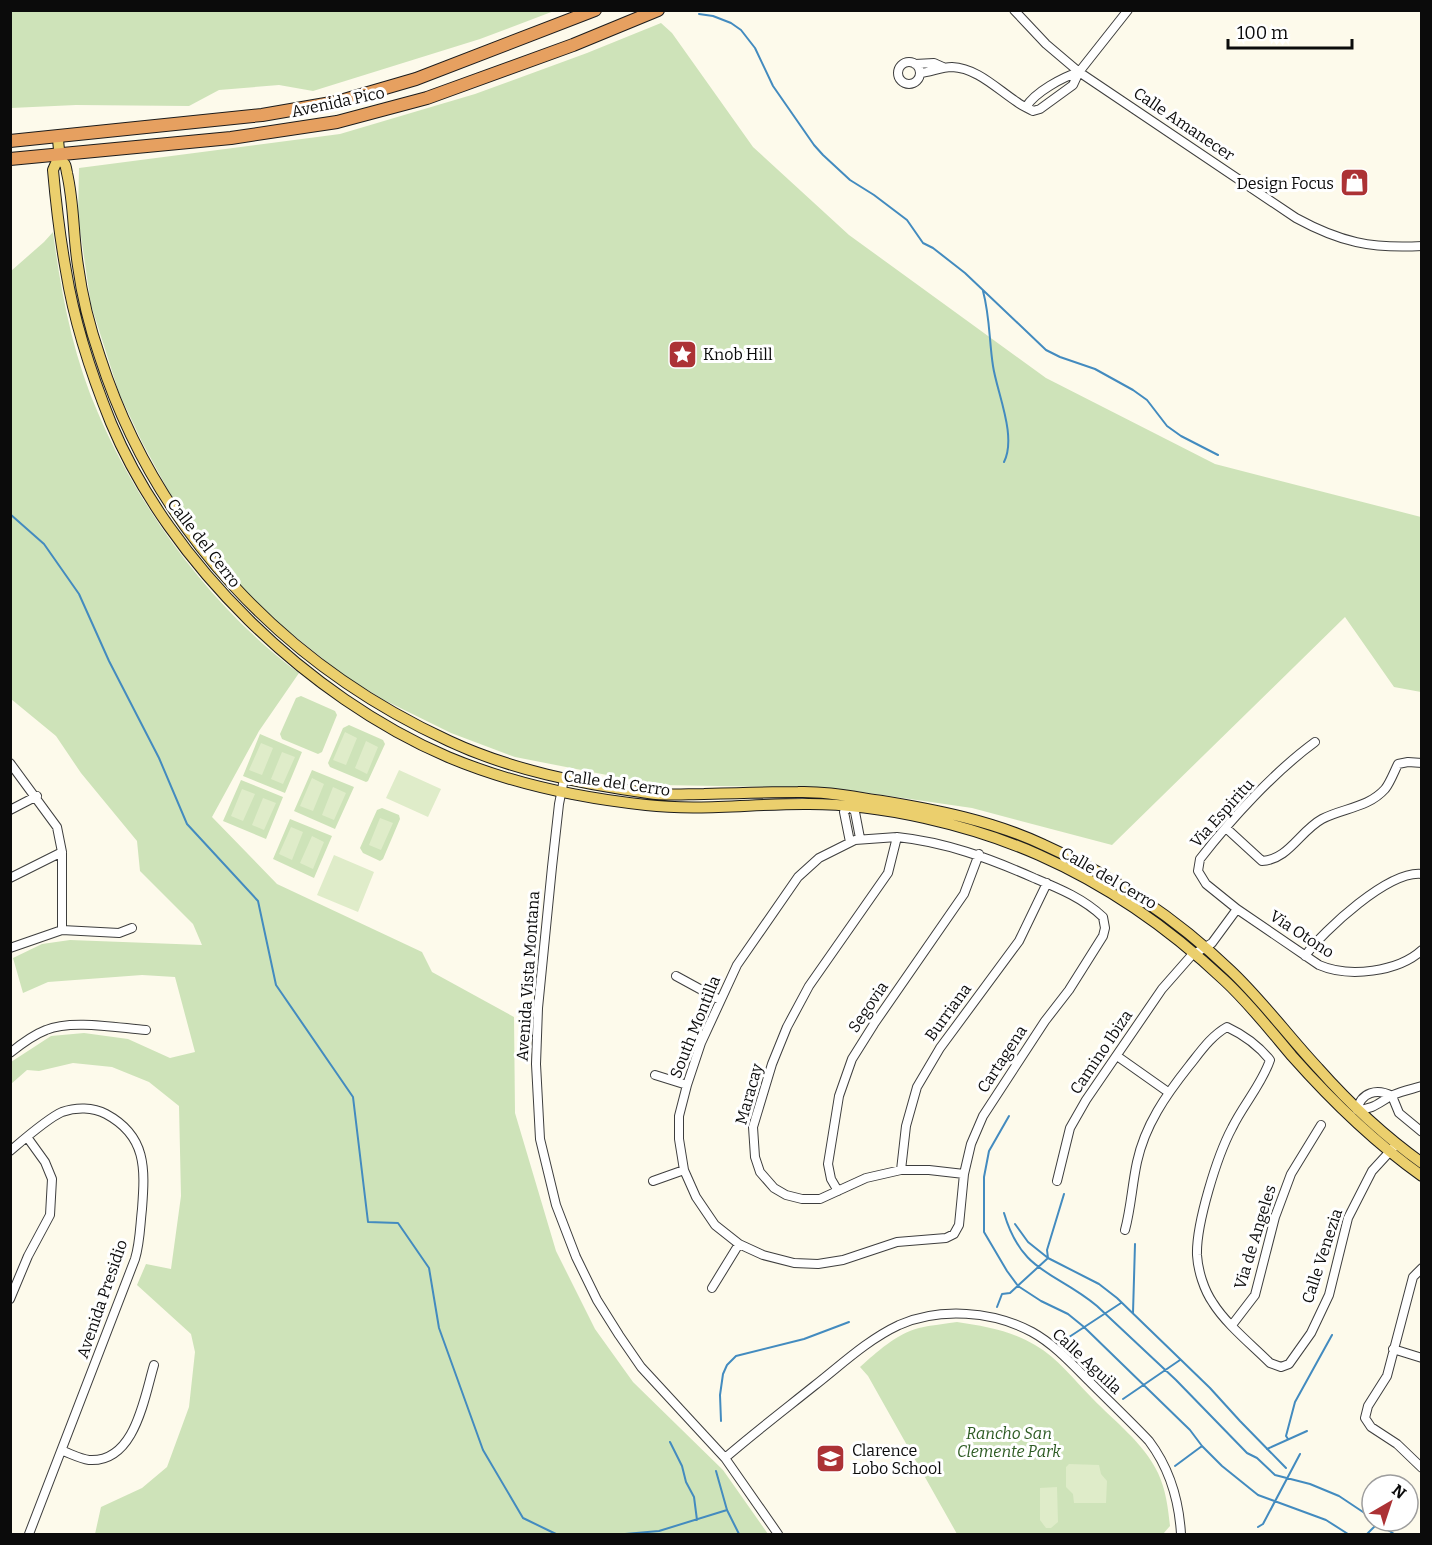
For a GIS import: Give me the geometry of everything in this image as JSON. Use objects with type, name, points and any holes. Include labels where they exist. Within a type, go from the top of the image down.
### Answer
[{"type":"highway","name":"Avenida Pico","points":[[10,141],[262,115],[337,102],[416,79],[595,10]]},
{"type":"highway","name":"Avenida Pico","points":[[10,159],[231,138],[337,122],[427,98],[573,45],[658,10]]},
{"type":"main road","name":"Calle del Cerro","points":[[58,137],[60,154],[67,170],[78,268],[86,308],[99,356],[138,450],[159,489],[188,531],[233,588],[267,622],[334,676],[393,713],[452,743],[506,763],[564,779],[654,794],[805,791],[937,820],[993,837],[1041,856],[1083,877],[1147,916],[1195,954],[1225,981],[1295,1059],[1422,1176]]},
{"type":"main road","name":"Calle del Cerro","points":[[60,154],[53,170],[66,276],[94,375],[112,424],[130,463],[183,544],[230,601],[258,630],[328,687],[387,726],[447,756],[501,776],[562,792],[647,805],[689,808],[850,801],[918,807],[999,826],[1045,845],[1090,868],[1153,906],[1205,947],[1252,993],[1353,1112]]},
{"type":"main road","name":"Calle del Cerro","points":[[1392,1148],[1422,1163]]},
{"type":"street","name":"Calle Amanecer","points":[[1014,10],[1046,44],[1079,72],[1296,218],[1321,232],[1356,243],[1392,248],[1422,246]]},
{"type":"street","points":[[920,73],[917,79],[910,83],[902,81],[898,74],[900,66],[907,62],[934,63],[943,67],[955,67],[980,75],[1033,111],[1040,109],[1073,84],[1079,72],[1128,10]]},
{"type":"street","points":[[915,64],[920,73]]},
{"type":"street","points":[[920,73],[943,67]]},
{"type":"street","name":"Via Espiritu","points":[[1237,909],[1206,884],[1198,871],[1200,860],[1226,828],[1296,756],[1316,742]]},
{"type":"street","points":[[10,763],[37,796],[57,827],[62,852],[62,930]]},
{"type":"street","points":[[1226,828],[1262,861],[1272,861],[1321,820],[1365,804],[1385,789],[1398,764],[1422,763]]},
{"type":"street","name":"Avenida Vista Montana","points":[[564,779],[558,804],[538,1008],[536,1064],[540,1139],[553,1194],[576,1257],[597,1300],[619,1335],[642,1366],[725,1458],[778,1534]]},
{"type":"street","points":[[10,810],[37,796]]},
{"type":"street","points":[[850,801],[844,812],[855,840],[897,837],[927,840],[979,854],[1047,883]]},
{"type":"street","name":"Maracay","points":[[897,837],[888,873],[809,986],[787,1028],[768,1075],[753,1127],[755,1157],[760,1172],[774,1188],[786,1195],[801,1199],[820,1198],[866,1178],[901,1170],[964,1174]]},
{"type":"street","name":"South Montilla","points":[[855,840],[819,858],[798,877],[737,965],[701,1043],[687,1085],[679,1116],[679,1139],[684,1170],[696,1197],[715,1225],[740,1244],[763,1255],[784,1261],[818,1264],[843,1260],[897,1242],[949,1238],[956,1232]]},
{"type":"street","points":[[10,878],[62,852]]},
{"type":"street","name":"Segovia","points":[[838,1191],[831,1179],[828,1164],[839,1096],[852,1059],[964,894],[979,854]]},
{"type":"street","points":[[1305,956],[1326,931],[1383,886],[1401,876],[1413,873],[1422,874]]},
{"type":"street","name":"Cartagena","points":[[956,1232],[964,1174],[983,1116],[1045,1021],[1095,952],[1104,932],[1103,917],[1075,896],[1047,883]]},
{"type":"street","name":"Burriana","points":[[901,1170],[906,1126],[917,1088],[940,1048],[1019,941],[1047,883]]},
{"type":"street","name":"Camino Ibiza","points":[[1057,1181],[1070,1128],[1086,1100],[1162,989],[1195,954],[1212,943],[1237,909]]},
{"type":"street","name":"Via Otono","points":[[1237,909],[1305,956],[1328,969],[1341,972],[1392,967],[1404,963],[1422,950]]},
{"type":"street","points":[[10,948],[62,930],[119,933],[132,928]]},
{"type":"street","points":[[676,976],[720,1000]]},
{"type":"street","points":[[10,1053],[22,1043],[48,1029],[79,1024],[146,1030]]},
{"type":"street","name":"Calle Venezia","points":[[1125,1230],[1137,1163],[1146,1131],[1168,1092],[1216,1034],[1227,1027],[1241,1033],[1262,1050],[1270,1060],[1266,1073],[1243,1107],[1228,1136],[1214,1174],[1202,1219],[1197,1254],[1200,1276],[1213,1303],[1270,1363],[1281,1367],[1289,1364],[1311,1333],[1329,1295],[1348,1218],[1372,1171],[1392,1148]]},
{"type":"street","points":[[1117,1056],[1168,1092]]},
{"type":"street","points":[[655,1075],[687,1085]]},
{"type":"street","points":[[1353,1112],[1368,1109],[1383,1103],[1392,1096],[1422,1086]]},
{"type":"street","points":[[1353,1112],[1359,1102],[1373,1091],[1383,1091],[1392,1096],[1399,1113],[1422,1132]]},
{"type":"street","name":"Avenida Presidio","points":[[10,1151],[60,1113],[80,1108],[99,1110],[117,1120],[130,1132],[140,1150],[144,1173],[139,1247],[29,1534]]},
{"type":"street","name":"Via de Angeles","points":[[1232,1325],[1255,1295],[1283,1195],[1292,1174],[1321,1125]]},
{"type":"street","points":[[10,1299],[28,1256],[50,1215],[52,1179],[45,1162],[27,1137]]},
{"type":"street","points":[[653,1181],[684,1170]]},
{"type":"street","points":[[712,1288],[740,1244]]},
{"type":"street","points":[[1422,1268],[1413,1276],[1387,1376],[1368,1406],[1365,1418],[1371,1427],[1397,1444],[1422,1468]]},
{"type":"street","name":"Calle Aguila","points":[[725,1458],[855,1353],[892,1329],[921,1318],[944,1314],[991,1317],[1033,1333],[1048,1343],[1149,1441],[1169,1474],[1180,1514],[1181,1534]]},
{"type":"street","points":[[1393,1349],[1422,1358]]},
{"type":"street","points":[[63,1450],[88,1460],[107,1457],[123,1447],[134,1429],[154,1365]]},
{"type":"green space","points":[[10,11],[554,11],[480,39],[313,91],[279,85],[219,90],[189,106],[76,105],[11,108]]},
{"type":"green space","points":[[661,23],[672,33],[753,147],[849,235],[1046,378],[1215,464],[1421,517],[1421,692],[1394,687],[1345,617],[1112,845],[972,808],[834,788],[658,785],[515,757],[451,733],[384,700],[343,675],[272,618],[240,585],[201,537],[169,492],[119,393],[91,305],[78,216],[79,168],[340,134],[475,94]]},
{"type":"green space","points":[[53,232],[64,301],[89,391],[115,449],[135,485],[157,521],[209,589],[237,620],[299,673],[259,731],[212,817],[277,884],[422,952],[432,972],[514,1017],[515,1113],[556,1251],[595,1329],[633,1382],[723,1470],[768,1534],[95,1534],[101,1507],[142,1488],[167,1467],[189,1407],[195,1352],[191,1334],[137,1285],[146,1264],[171,1269],[181,1196],[179,1106],[149,1082],[112,1067],[73,1063],[39,1071],[27,1070],[11,1084],[11,1062],[51,1036],[84,1033],[128,1039],[170,1058],[195,1052],[175,977],[142,975],[48,982],[23,993],[13,958],[42,944],[70,940],[202,945],[193,924],[140,871],[137,841],[81,773],[56,736],[11,699],[11,271]]},
{"type":"green space","points":[[301,696],[335,711],[337,715],[322,752],[318,754],[282,739],[280,734],[296,698]]},
{"type":"green space","points":[[349,725],[383,740],[385,744],[366,782],[330,767],[328,763],[343,728]]},
{"type":"green space","points":[[345,732],[357,738],[346,765],[333,760]]},
{"type":"green space","points":[[260,734],[302,752],[285,793],[243,776]]},
{"type":"green space","points":[[366,741],[378,747],[367,774],[355,768]]},
{"type":"green space","points":[[261,743],[273,748],[262,775],[249,770]]},
{"type":"green space","points":[[282,752],[295,757],[283,784],[271,779]]},
{"type":"green space","points":[[312,770],[354,787],[335,829],[294,811]]},
{"type":"green space","points":[[399,770],[441,789],[428,817],[386,798]]},
{"type":"green space","points":[[312,778],[324,784],[313,811],[300,806]]},
{"type":"green space","points":[[241,780],[283,797],[266,839],[223,821]]},
{"type":"green space","points":[[333,787],[346,793],[334,820],[322,815]]},
{"type":"green space","points":[[242,789],[255,794],[243,821],[231,816]]},
{"type":"green space","points":[[263,798],[276,803],[264,830],[252,825]]},
{"type":"green space","points":[[382,808],[399,815],[400,819],[383,859],[380,861],[363,853],[360,848],[377,810]]},
{"type":"green space","points":[[380,818],[393,823],[381,850],[369,845]]},
{"type":"green space","points":[[290,819],[332,836],[314,878],[273,859]]},
{"type":"green space","points":[[291,827],[303,832],[292,860],[279,854]]},
{"type":"green space","points":[[312,836],[324,842],[313,869],[300,863]]},
{"type":"green space","points":[[334,855],[374,872],[358,912],[317,895]]},
{"type":"green space","name":"Rancho San Clemente Park","points":[[957,1322],[1007,1333],[1043,1350],[1128,1433],[1145,1452],[1161,1479],[1170,1526],[1163,1534],[957,1534],[868,1376],[860,1367],[887,1344],[902,1335],[919,1328]]},
{"type":"green space","points":[[1069,1464],[1099,1465],[1101,1474],[1107,1481],[1106,1503],[1074,1503],[1073,1494],[1066,1487],[1066,1467]]},
{"type":"green space","points":[[1057,1487],[1058,1522],[1051,1528],[1046,1528],[1040,1520],[1040,1488]]},
{"type":"waterway","points":[[699,14],[713,16],[741,30],[755,48],[773,86],[823,155],[850,180],[907,220],[923,243],[965,273],[1046,350],[1095,369],[1133,390],[1147,400],[1167,426],[1218,455]]},
{"type":"waterway","points":[[983,291],[993,366],[1007,427],[1007,452],[1004,462]]},
{"type":"waterway","points":[[10,514],[44,544],[79,594],[109,661],[159,758],[187,824],[258,901],[276,985],[353,1097],[368,1222],[398,1223],[429,1268],[439,1328],[483,1450],[523,1518],[556,1534]]},
{"type":"waterway","points":[[1009,1116],[989,1151],[984,1177],[984,1232],[1018,1286],[1041,1301],[1068,1314],[1084,1327],[1190,1430],[1222,1466],[1258,1495],[1326,1520],[1348,1534]]},
{"type":"waterway","points":[[997,1307],[1002,1294],[1010,1293],[1048,1258],[1047,1250],[1064,1194]]},
{"type":"waterway","points":[[1004,1213],[1011,1233],[1030,1260],[1097,1306],[1176,1380],[1247,1453],[1257,1458],[1275,1475],[1310,1484],[1339,1496],[1360,1510]]},
{"type":"waterway","points":[[1015,1224],[1028,1242],[1048,1258],[1099,1284],[1117,1298],[1210,1388],[1286,1468]]},
{"type":"waterway","points":[[1133,1313],[1135,1244]]},
{"type":"waterway","points":[[1063,1341],[1121,1303]]},
{"type":"waterway","points":[[721,1421],[720,1395],[723,1374],[727,1365],[736,1356],[804,1339],[849,1322]]},
{"type":"waterway","points":[[1288,1439],[1286,1436],[1295,1402],[1332,1335]]},
{"type":"waterway","points":[[1123,1399],[1180,1360]]},
{"type":"waterway","points":[[1267,1449],[1307,1431]]},
{"type":"waterway","points":[[670,1442],[694,1497],[697,1520]]},
{"type":"waterway","points":[[1175,1466],[1202,1446]]},
{"type":"waterway","points":[[1258,1527],[1263,1524],[1300,1454]]},
{"type":"waterway","points":[[716,1471],[727,1510],[739,1534]]},
{"type":"waterway","points":[[625,1534],[659,1531],[727,1510]]},
{"type":"place","name":"Design Focus","points":[[1355,183]]},
{"type":"place","name":"Knob Hill","points":[[682,354]]},
{"type":"place","name":"Clarence Lobo School","points":[[831,1459]]}]
